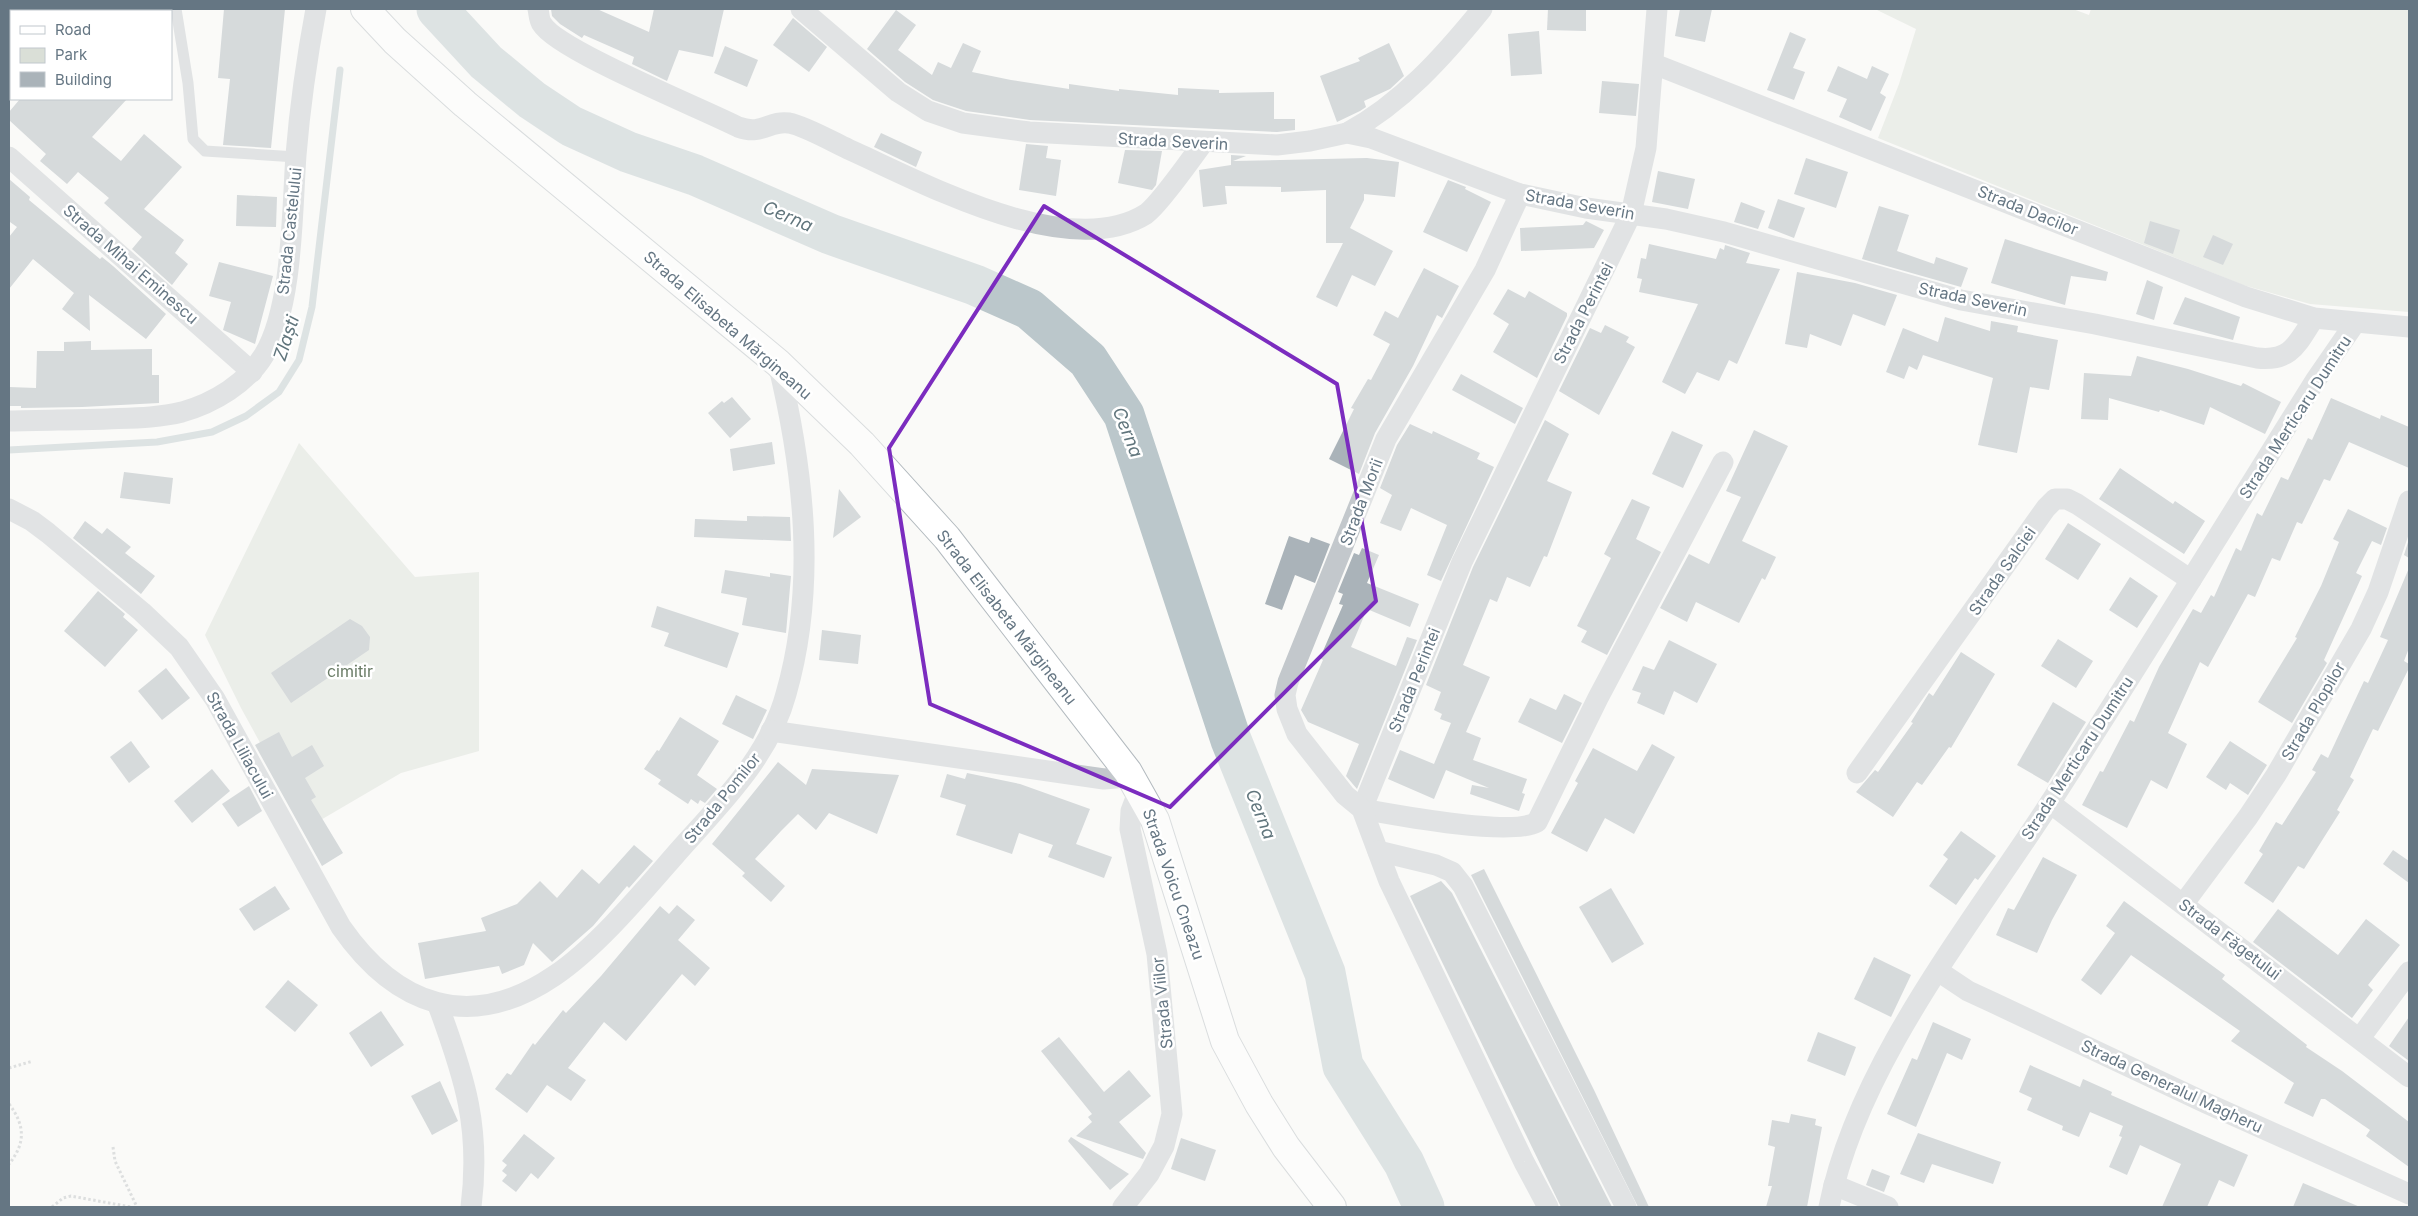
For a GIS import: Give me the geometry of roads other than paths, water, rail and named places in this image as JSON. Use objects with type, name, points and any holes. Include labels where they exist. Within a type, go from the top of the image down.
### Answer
[{"type":"main road","name":"Strada Elisabeta Mărgineanu","points":[[365,9],[395,41],[472,110],[778,363],[862,444],[946,538],[1134,781]]},
{"type":"main road","name":"Strada Voicu Cneazu","points":[[1134,781],[1155,820],[1225,1041],[1259,1104],[1286,1147],[1332,1207]]},
{"type":"street","name":"Strada Castelului","points":[[9,422],[166,415],[200,405],[239,384],[252,372],[265,354],[281,306],[288,269],[300,113],[316,9]]},
{"type":"street","points":[[538,9],[542,24],[561,41],[610,67],[738,127],[750,131],[789,123],[969,203],[1031,222],[1065,228],[1093,228],[1129,223],[1148,212],[1203,143]]},
{"type":"street","name":"Strada Severin","points":[[801,9],[898,92],[928,110],[963,123],[1029,132],[1203,143],[1277,145],[1310,141],[1347,133],[1371,138],[1520,194],[1586,208],[1631,214],[1724,232],[1961,300],[2094,324],[2257,358],[2271,360],[2289,353],[2314,318]]},
{"type":"street","points":[[1347,133],[1371,120],[1416,83],[1452,45],[1482,9]]},
{"type":"street","name":"Strada Perintei","points":[[1362,809],[1462,562],[1631,214],[1646,148],[1658,9]]},
{"type":"street","name":"Strada Dacilor","points":[[1654,64],[2246,297],[2314,318],[2409,327]]},
{"type":"street","name":"Strada Mihai Eminescu","points":[[9,157],[252,372]]},
{"type":"street","name":"Strada Morii","points":[[1362,809],[1344,795],[1297,734],[1286,709],[1285,695],[1288,682],[1386,439],[1485,270],[1520,194]]},
{"type":"street","name":"Strada Merticaru Dumitru","points":[[1829,1207],[1834,1184],[1855,1121],[1885,1059],[1938,972],[2050,802],[2316,381],[2355,323]]},
{"type":"street","name":"Strada Pomilor","points":[[438,1005],[468,1007],[496,1003],[526,992],[555,976],[590,947],[666,866],[753,763],[771,731],[786,695],[803,601],[804,543],[801,480],[788,404],[778,363]]},
{"type":"street","points":[[1548,1207],[1524,1162],[1389,882],[1362,809],[1499,828],[1530,826],[1538,822],[1598,698],[1723,462]]},
{"type":"street","name":"Strada Salciei","points":[[1857,773],[2046,508],[2056,500],[2067,499],[2077,504],[2191,580]]},
{"type":"street","name":"Strada Plopilor","points":[[2184,903],[2238,832],[2276,775],[2361,628],[2378,592],[2409,501]]},
{"type":"street","name":"Strada Liliacului","points":[[9,509],[32,521],[48,533],[142,612],[179,647],[215,699],[341,927],[358,952],[398,985],[438,1005]]},
{"type":"street","points":[[771,731],[1134,781]]},
{"type":"street","name":"Strada Viilor","points":[[1123,1207],[1149,1174],[1164,1146],[1172,1114],[1157,954],[1130,829],[1134,781]]},
{"type":"street","name":"Strada Făgetului","points":[[2050,802],[2409,1077]]},
{"type":"street","points":[[1378,851],[1436,865],[1452,872],[1463,886],[1626,1207]]},
{"type":"street","name":"Strada Generalul Magheru","points":[[1938,972],[1968,991],[2206,1103],[2409,1194]]},
{"type":"street","points":[[2360,1038],[2409,972]]},
{"type":"street","points":[[438,1005],[459,1061],[472,1114],[475,1175],[471,1207]]},
{"type":"street","points":[[1834,1184],[1888,1207]]},
{"type":"lane","points":[[176,9],[188,83],[193,139],[205,151],[296,157]]},
{"type":"waterway","name":"Cerna","points":[[437,9],[486,62],[532,100],[571,126],[628,152],[695,175],[830,234],[975,285],[1029,309],[1088,360],[1124,415],[1231,740],[1325,973],[1343,1066],[1404,1163],[1424,1207]]},
{"type":"waterway","name":"Zlaști","points":[[9,450],[157,442],[212,432],[246,416],[279,392],[299,360],[312,307],[340,70]]},
{"type":"park label","name":"cimitir","points":[[350,671]]}]
